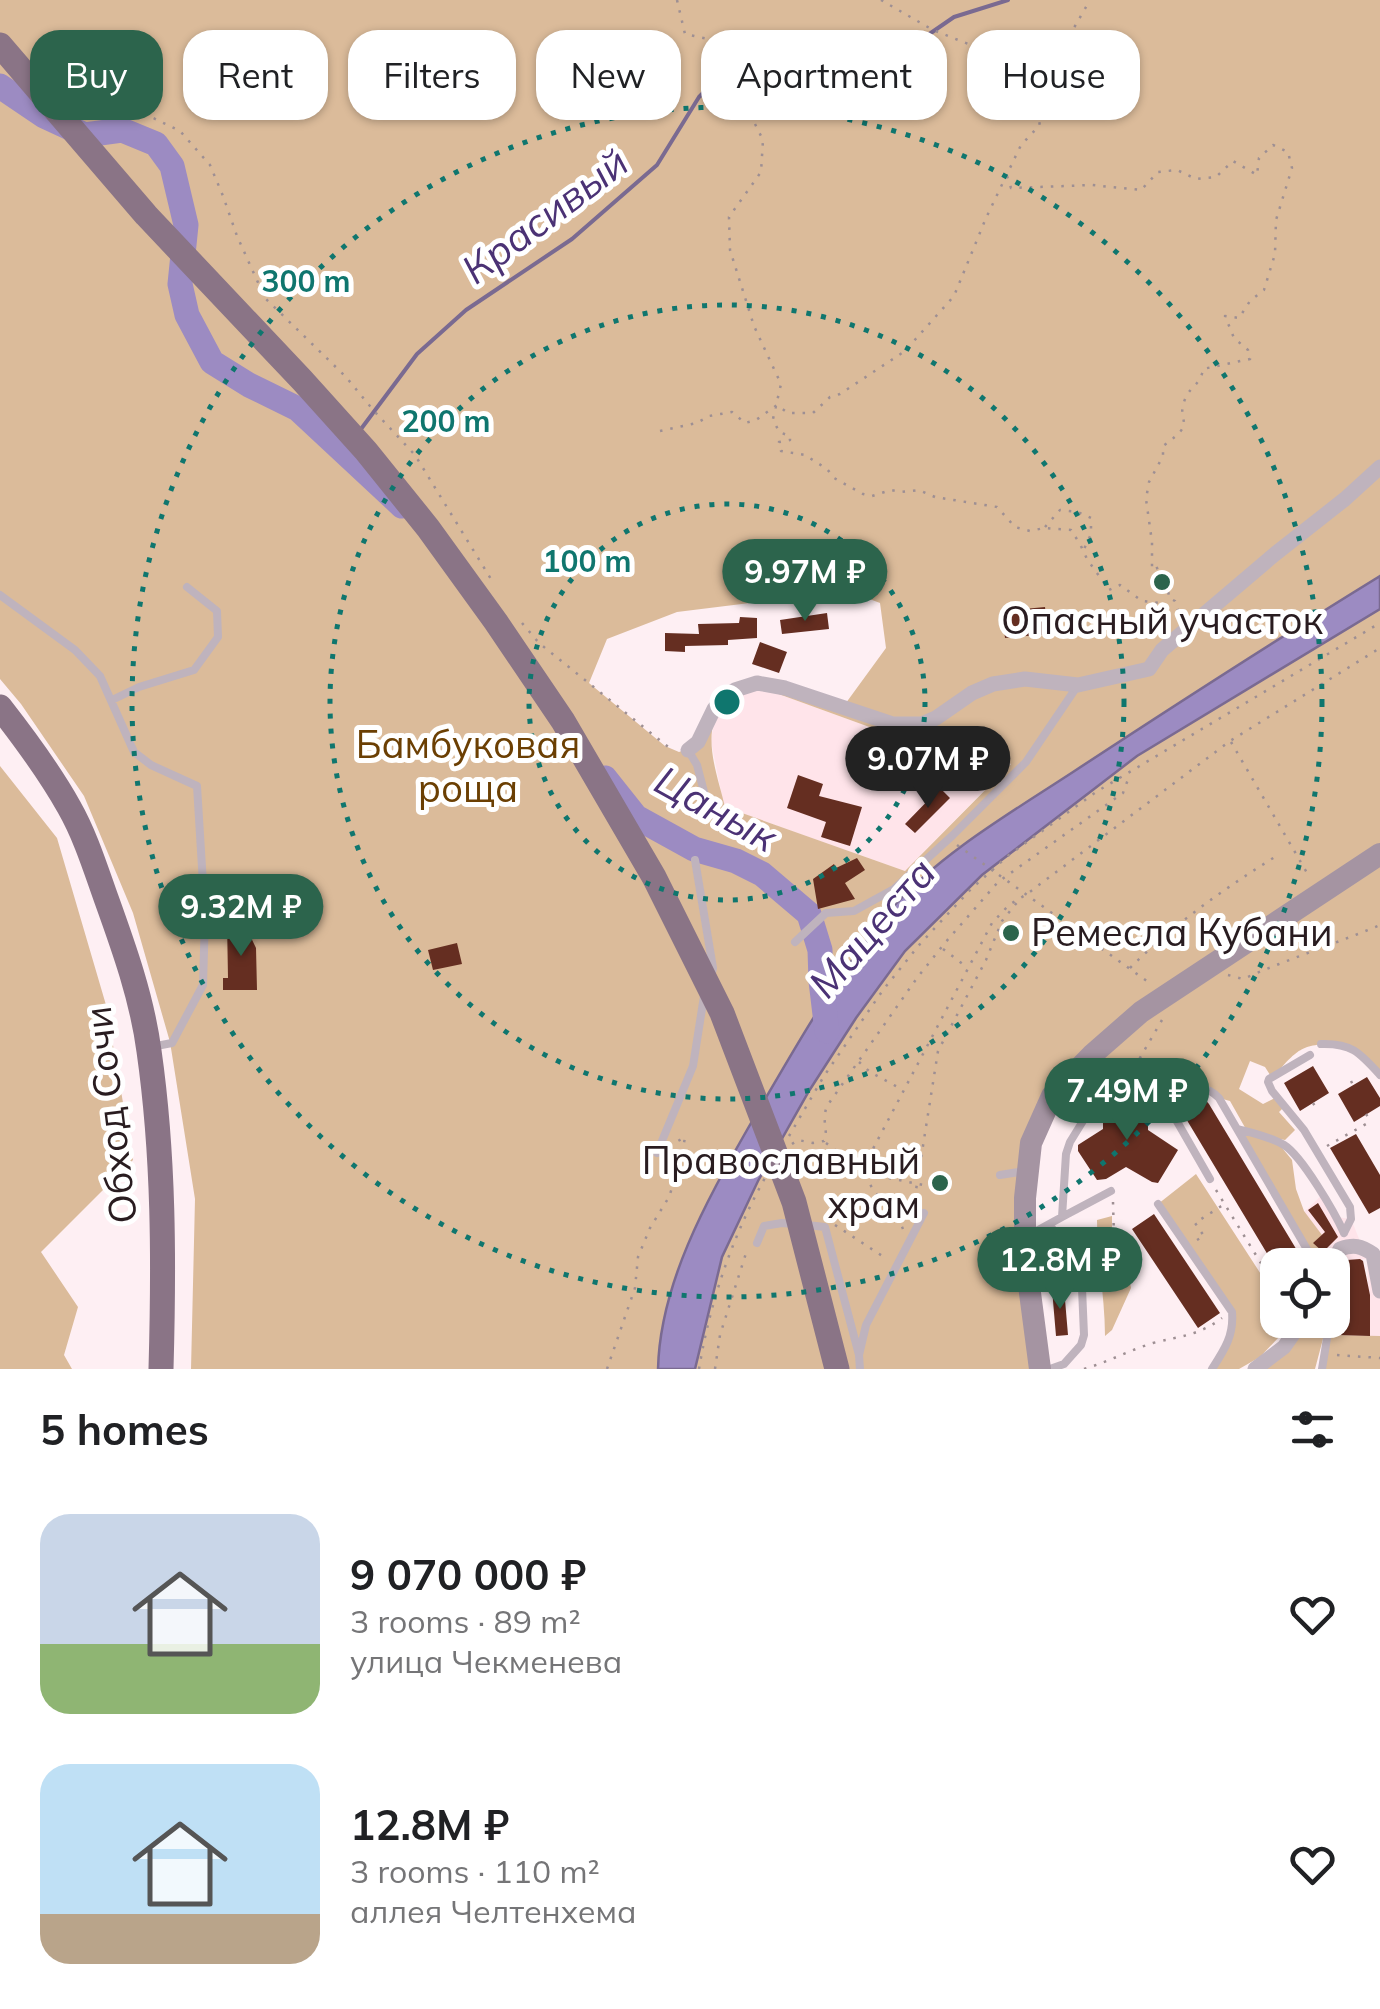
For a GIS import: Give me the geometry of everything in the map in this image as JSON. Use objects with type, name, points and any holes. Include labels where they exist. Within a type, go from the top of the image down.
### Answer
[{"type":"highway","points":[[0,45],[146,216],[366,451],[428,528],[564,720],[654,877],[722,1014],[794,1202],[848,1362]]},
{"type":"highway","name":"Обход Сочи","points":[[0,707],[69,807],[129,962],[149,1048],[160,1158],[161,1369]]},
{"type":"main road","points":[[1040,1369],[1025,1237],[1030,1142],[1052,1096],[1142,1012],[1380,854]]},
{"type":"street","points":[[688,750],[698,742],[714,709],[724,698],[757,682],[892,724],[907,725],[936,718],[972,692],[993,684],[1025,679],[1078,685],[1149,668],[1162,650],[1380,467]]},
{"type":"street","points":[[1341,1248],[1347,1239],[1373,1254],[1380,1290]]},
{"type":"street","points":[[1257,1368],[1291,1338]]},
{"type":"lane","points":[[112,700],[194,670],[218,638],[217,612],[187,586]]},
{"type":"lane","points":[[0,594],[75,650],[100,676],[134,752],[151,766],[196,786],[205,916],[203,986],[172,1043],[149,1048]]},
{"type":"lane","points":[[795,942],[826,913],[854,911],[894,889],[1026,762],[1078,685]]},
{"type":"lane","points":[[688,750],[697,765],[709,811]]},
{"type":"lane","points":[[657,1153],[692,1066],[702,1001],[714,968],[695,860]]},
{"type":"lane","points":[[1320,1044],[1342,1043],[1365,1056],[1380,1075]]},
{"type":"lane","points":[[1310,1055],[1268,1082],[1304,1130],[1350,1207],[1347,1239]]},
{"type":"lane","points":[[1210,1179],[1171,1111],[1174,1102],[1200,1088],[1219,1098],[1307,1248]]},
{"type":"lane","points":[[1062,1217],[1070,1142],[1091,1108],[1102,1098]]},
{"type":"lane","points":[[1236,1128],[1283,1144],[1294,1152],[1347,1239]]},
{"type":"lane","points":[[1000,1175],[1028,1171]]},
{"type":"lane","points":[[1025,1237],[1111,1191]]},
{"type":"lane","points":[[1158,1204],[1232,1312],[1230,1342],[1212,1369]]},
{"type":"lane","points":[[848,1362],[924,1213]]},
{"type":"lane","points":[[757,1244],[764,1226],[782,1222],[825,1228],[848,1362]]},
{"type":"lane","points":[[1050,1224],[1082,1288],[1084,1335],[1082,1345],[1064,1364],[1050,1369]]},
{"type":"lane","points":[[1322,1369],[1327,1338]]},
{"type":"lane","points":[[848,1362],[860,1369]]},
{"type":"path","points":[[677,0],[685,34],[713,40],[763,140],[761,172],[730,217],[730,250],[754,326],[780,384],[773,420],[780,432],[790,436],[790,440],[779,442],[781,451],[805,456],[863,494],[920,490],[935,497],[997,506],[1015,527],[1030,531],[1071,530],[1108,590],[1120,585],[1142,601],[1160,603],[1156,612],[1144,619],[1162,650]]},
{"type":"path","points":[[880,0],[933,30],[967,43]]},
{"type":"path","points":[[1073,30],[1090,0]]},
{"type":"path","points":[[157,120],[180,131],[210,165],[265,298],[346,377],[415,455],[498,594],[484,579]]},
{"type":"path","points":[[777,406],[788,413],[812,413],[830,396],[840,394],[905,350],[954,296],[1020,145],[1040,120]]},
{"type":"path","points":[[1007,176],[1011,188],[1092,185],[1142,190],[1158,172],[1177,170],[1196,179],[1216,177],[1234,160],[1257,175],[1258,158],[1273,145],[1288,152],[1292,168],[1276,220],[1275,254],[1264,290],[1250,301],[1240,318],[1225,316],[1234,338],[1248,350],[1250,359],[1203,370],[1201,381],[1186,396],[1182,432],[1162,446],[1163,456],[1146,498],[1152,570],[1160,567],[1167,578],[1168,598],[1176,601],[1188,628]]},
{"type":"path","points":[[660,431],[732,412],[746,422],[756,420],[777,406]]},
{"type":"path","points":[[1044,528],[1060,510],[1091,518],[1083,552]]},
{"type":"path","points":[[526,638],[518,621],[671,750],[688,750]]},
{"type":"path","points":[[789,1136],[824,1076],[920,944],[1009,855],[1096,792],[1380,623]]},
{"type":"path","points":[[908,1227],[904,1238],[898,1219],[867,1183],[868,1156],[1001,911],[1230,741],[1380,648]]},
{"type":"path","points":[[1230,741],[1315,886]]},
{"type":"path","points":[[824,1141],[823,1116],[827,1106],[941,948],[1001,877],[1123,793],[1130,773]]},
{"type":"path","points":[[957,844],[1149,983]]},
{"type":"path","points":[[1129,969],[1155,943],[1217,895],[1278,854]]},
{"type":"path","points":[[912,1216],[938,1051],[986,960],[1002,920],[1020,898]]},
{"type":"path","points":[[1243,980],[1380,925]]},
{"type":"path","points":[[941,948],[970,969]]},
{"type":"path","points":[[1167,1013],[1137,1062],[1138,1068],[1175,1099]]},
{"type":"path","points":[[858,1061],[904,1090]]},
{"type":"path","points":[[1317,1152],[1366,1124]]},
{"type":"path","points":[[607,1369],[635,1288],[638,1257],[669,1197],[685,1136],[657,1153]]},
{"type":"path","points":[[791,1145],[798,1140],[813,1144],[824,1141]]},
{"type":"path","points":[[824,1141],[865,1173],[920,1184]]},
{"type":"path","points":[[699,1369],[728,1258],[772,1169]]},
{"type":"path","points":[[1210,1179],[1260,1261]]},
{"type":"path","points":[[1111,1191],[1114,1237]]},
{"type":"path","points":[[1187,1246],[1204,1236],[1195,1223],[1225,1204]]},
{"type":"path","points":[[824,1221],[893,1263]]},
{"type":"path","points":[[716,1369],[720,1335],[747,1250]]},
{"type":"path","points":[[1084,1369],[1150,1344],[1197,1334],[1226,1315]]},
{"type":"path","points":[[1324,1354],[1380,1358]]},
{"type":"shaded area","points":[[1380,576],[1380,609],[1137,756],[982,875],[905,951],[809,1091],[758,1181],[722,1257],[695,1369],[658,1369],[667,1306],[701,1215],[803,1035],[888,912],[932,869],[978,834]]},
{"type":"shaded area","points":[[762,688],[919,745],[959,745],[1011,763],[905,871],[724,807],[711,741],[714,721],[726,701]]},
{"type":"shaded area","points":[[1322,1195],[1337,1217],[1351,1219],[1380,1291],[1380,1336],[1370,1336],[1367,1259],[1350,1260],[1350,1248],[1319,1248],[1313,1243],[1304,1212]]},
{"type":"green space","name":"Бамбуковая роща","points":[[0,0],[1380,0],[1380,576],[978,834],[932,869],[888,912],[803,1035],[701,1215],[667,1306],[658,1369],[191,1369],[195,1199],[170,1042],[133,913],[84,796],[0,679]],"holes":[[[838,587],[880,603],[886,648],[843,707],[777,686],[745,686],[717,705],[693,747],[679,752],[665,746],[589,683],[607,639],[677,612],[774,600]],[[762,688],[919,745],[959,745],[1011,764],[905,871],[725,807],[711,740],[724,704]]]},
{"type":"green space","points":[[1380,609],[1380,1075],[1342,1043],[1317,1045],[1296,1053],[1272,1078],[1265,1067],[1250,1061],[1239,1089],[1263,1104],[1277,1097],[1285,1106],[1279,1112],[1295,1130],[1285,1140],[1274,1138],[1292,1160],[1304,1211],[1322,1235],[1314,1243],[1319,1248],[1307,1248],[1236,1128],[1247,1131],[1230,1101],[1206,1090],[1190,1071],[1169,1081],[1159,1092],[1138,1082],[1102,1083],[1085,1062],[1031,1143],[1040,1369],[695,1369],[722,1257],[758,1181],[856,1018],[905,951],[982,875],[1137,756]]},
{"type":"green space","points":[[0,766],[57,838],[106,1005],[133,1160],[41,1252],[78,1307],[64,1355],[72,1369],[0,1369]]},
{"type":"green space","points":[[1196,1174],[1260,1273],[1260,1338],[1278,1338],[1260,1357],[1239,1369],[1212,1369],[1229,1341],[1232,1312],[1158,1204]]},
{"type":"green space","points":[[1112,1216],[1112,1237],[1121,1237],[1131,1288],[1112,1330],[1105,1336],[1097,1220]]},
{"type":"green space","points":[[1380,1336],[1380,1369],[1322,1369],[1327,1338]]},
{"type":"green space","points":[[1291,1338],[1323,1338],[1315,1369],[1264,1369]]},
{"type":"building","points":[[1045,607],[1048,634],[1005,638],[1002,611]]},
{"type":"building","points":[[827,613],[829,629],[782,634],[780,620]]},
{"type":"building","points":[[740,617],[757,618],[757,638],[728,640],[728,645],[685,646],[685,652],[665,651],[665,633],[699,634],[698,624],[739,623]]},
{"type":"building","points":[[760,642],[787,652],[779,673],[752,664]]},
{"type":"building","points":[[798,775],[823,784],[819,796],[862,807],[850,846],[821,837],[826,822],[787,808]]},
{"type":"building","points":[[940,788],[950,798],[915,833],[905,824]]},
{"type":"building","points":[[857,858],[865,870],[845,883],[855,899],[818,909],[813,879],[834,864],[836,868]]},
{"type":"building","points":[[227,921],[243,921],[256,948],[257,990],[223,990],[223,978],[228,978]]},
{"type":"building","points":[[457,943],[462,964],[433,970],[428,950]]},
{"type":"building","points":[[1313,1066],[1329,1093],[1300,1111],[1284,1083]]},
{"type":"building","points":[[1367,1077],[1380,1098],[1380,1106],[1354,1122],[1338,1094]]},
{"type":"building","points":[[1202,1096],[1209,1104],[1296,1248],[1264,1248],[1182,1106]]},
{"type":"building","points":[[1109,1098],[1148,1101],[1148,1130],[1178,1150],[1158,1183],[1126,1167],[1097,1180],[1078,1151],[1078,1145],[1103,1129],[1103,1107]]},
{"type":"building","points":[[1356,1134],[1380,1175],[1380,1208],[1369,1214],[1330,1148]]},
{"type":"building","points":[[1318,1203],[1338,1237],[1327,1248],[1313,1243],[1325,1232],[1308,1210]]},
{"type":"building","points":[[1154,1214],[1220,1313],[1198,1328],[1132,1229]]},
{"type":"building","points":[[1350,1260],[1363,1261],[1370,1295],[1370,1336],[1350,1335]]},
{"type":"building","points":[[1064,1288],[1068,1335],[1056,1336],[1052,1289]]},
{"type":"waterway","name":"Красивый","points":[[361,429],[417,354],[466,310],[572,239],[657,165],[699,97],[728,68],[768,61],[796,42],[840,49],[909,48],[954,17],[1008,0]]},
{"type":"waterway","name":"Цанык","points":[[0,86],[44,116],[85,135],[122,130],[156,144],[172,166],[186,225],[180,284],[187,315],[212,362],[298,409],[402,506]]},
{"type":"waterway","name":"Цанык","points":[[605,778],[636,817],[694,849],[736,861],[762,874],[809,914],[820,950],[827,1031]]},
{"type":"place","name":"Опасный участок","points":[[1162,582]]},
{"type":"place","name":"Ремесла Кубани","points":[[1011,933]]},
{"type":"place","name":"Православный храм","points":[[940,1183]]},
{"type":"water label","name":"Мацеста","points":[[872,928]]}]
